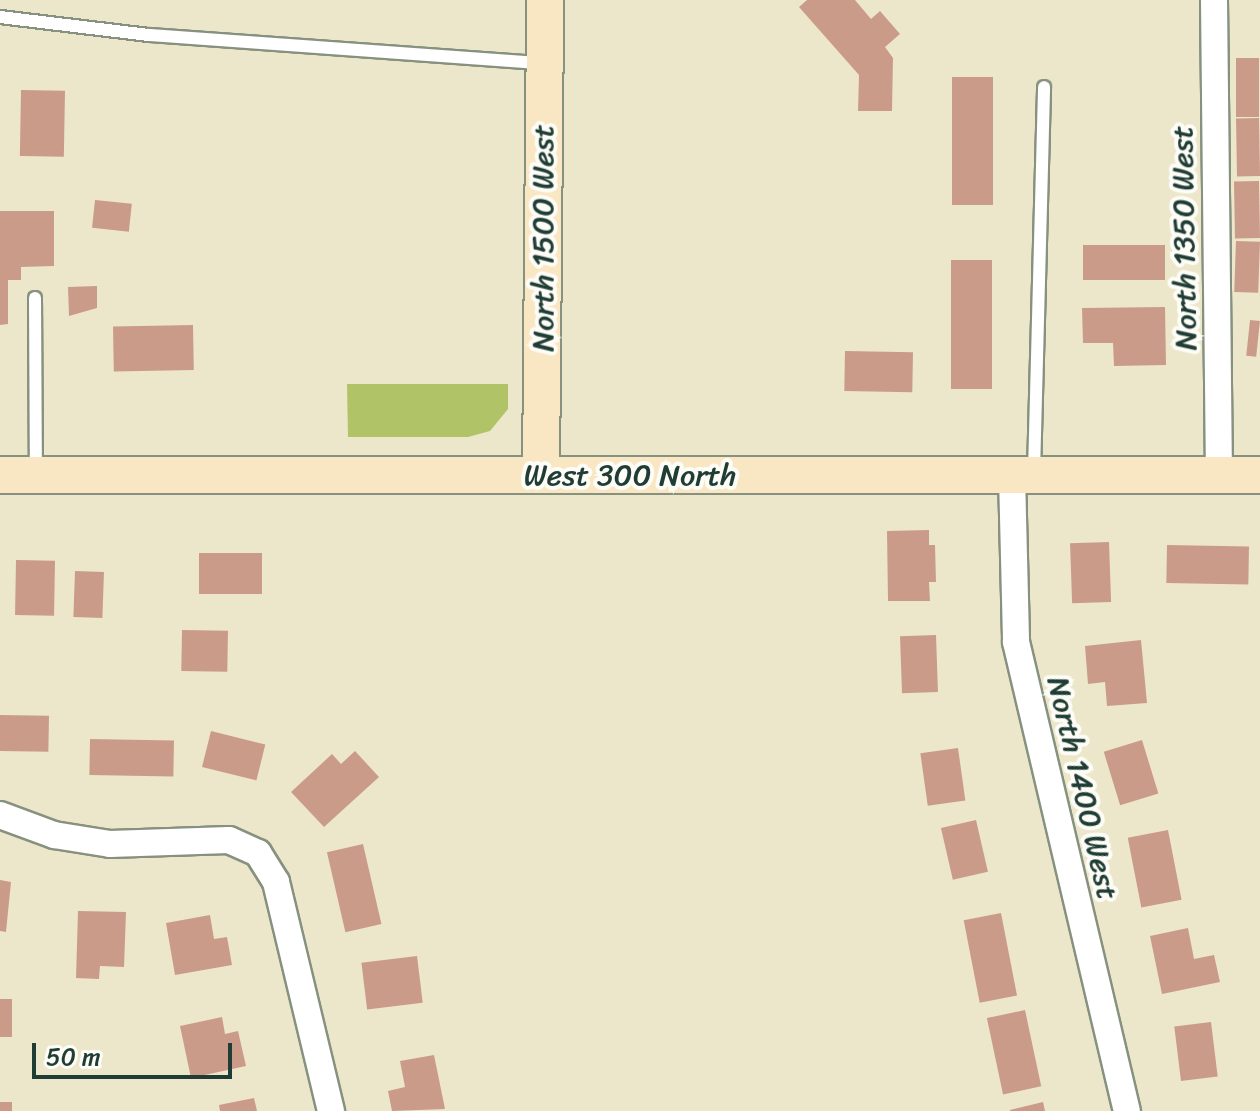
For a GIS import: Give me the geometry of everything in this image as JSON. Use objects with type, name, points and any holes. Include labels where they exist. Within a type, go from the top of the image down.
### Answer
[{"type":"main road","name":"North 1500 West","points":[[541,475],[545,0]]},
{"type":"main road","name":"West 300 North","points":[[0,475],[1260,475]]},
{"type":"street","name":"North 1350 West","points":[[1214,0],[1219,475]]},
{"type":"street","name":"North 1400 West","points":[[1023,475],[1016,642],[1127,1111]]},
{"type":"street","points":[[0,815],[54,835],[110,844],[229,840],[258,853],[276,882],[331,1111]]},
{"type":"lane","points":[[0,17],[149,35],[545,63]]},
{"type":"lane","points":[[1023,475],[1044,87]]},
{"type":"lane","points":[[35,298],[36,475]]},
{"type":"green space","points":[[347,384],[508,384],[508,409],[490,431],[468,437],[348,437]]},
{"type":"building","points":[[807,0],[855,0],[871,19],[880,11],[900,34],[885,47],[893,58],[892,111],[858,111],[859,75],[799,7]]},
{"type":"building","points":[[1236,58],[1259,58],[1259,117],[1236,117]]},
{"type":"building","points":[[952,77],[993,77],[993,205],[952,205]]},
{"type":"building","points":[[21,90],[65,91],[64,157],[20,156]]},
{"type":"building","points":[[1236,118],[1259,118],[1260,176],[1237,176]]},
{"type":"building","points":[[1234,181],[1259,181],[1260,238],[1235,238]]},
{"type":"building","points":[[95,200],[132,204],[129,232],[92,228]]},
{"type":"building","points":[[0,211],[54,211],[54,266],[21,267],[21,280],[8,280],[8,324],[0,325]]},
{"type":"building","points":[[1236,241],[1260,242],[1258,293],[1234,292]]},
{"type":"building","points":[[1083,245],[1165,245],[1165,280],[1083,280]]},
{"type":"building","points":[[951,260],[992,260],[992,389],[951,389]]},
{"type":"building","points":[[97,286],[97,308],[69,316],[68,287]]},
{"type":"building","points":[[1165,307],[1166,365],[1114,366],[1113,343],[1083,343],[1082,308]]},
{"type":"building","points":[[1250,320],[1260,321],[1256,357],[1246,356]]},
{"type":"building","points":[[193,325],[194,370],[114,371],[113,326]]},
{"type":"building","points":[[845,351],[913,352],[912,392],[844,391]]},
{"type":"building","points":[[929,530],[929,545],[935,545],[936,582],[929,582],[930,601],[888,601],[887,531]]},
{"type":"building","points":[[1109,542],[1111,602],[1072,603],[1070,543]]},
{"type":"building","points":[[1167,545],[1249,546],[1248,584],[1166,583]]},
{"type":"building","points":[[199,553],[262,553],[262,594],[199,594]]},
{"type":"building","points":[[16,560],[55,561],[54,616],[15,615]]},
{"type":"building","points":[[75,571],[104,572],[102,618],[73,617]]},
{"type":"building","points":[[182,630],[228,631],[227,672],[181,671]]},
{"type":"building","points":[[936,635],[938,692],[902,693],[900,636]]},
{"type":"building","points":[[1141,640],[1147,703],[1107,706],[1105,682],[1088,684],[1085,646]]},
{"type":"building","points":[[0,715],[49,716],[48,752],[0,751]]},
{"type":"building","points":[[211,731],[265,745],[256,780],[202,767]]},
{"type":"building","points":[[90,739],[174,740],[173,776],[89,775]]},
{"type":"building","points":[[1142,740],[1158,794],[1120,805],[1104,752]]},
{"type":"building","points":[[958,748],[965,800],[928,806],[920,753]]},
{"type":"building","points":[[355,751],[379,777],[324,827],[291,792],[332,754],[341,764]]},
{"type":"building","points":[[976,820],[988,872],[953,880],[941,828]]},
{"type":"building","points":[[1168,830],[1182,900],[1141,908],[1128,838]]},
{"type":"building","points":[[363,844],[381,924],[345,932],[327,852]]},
{"type":"building","points":[[0,880],[11,882],[6,932],[0,931]]},
{"type":"building","points":[[78,911],[126,912],[124,967],[100,966],[99,979],[76,978]]},
{"type":"building","points":[[1001,913],[1017,995],[980,1003],[964,920]]},
{"type":"building","points":[[210,915],[214,939],[227,937],[232,965],[175,975],[166,923]]},
{"type":"building","points":[[1188,928],[1194,959],[1214,955],[1220,982],[1162,994],[1150,936]]},
{"type":"building","points":[[417,956],[423,1003],[367,1009],[361,963]]},
{"type":"building","points":[[0,999],[12,999],[12,1037],[0,1037]]},
{"type":"building","points":[[1025,1010],[1041,1086],[1003,1094],[987,1018]]},
{"type":"building","points":[[222,1017],[225,1034],[238,1031],[246,1066],[191,1078],[180,1026]]},
{"type":"building","points":[[1211,1022],[1218,1077],[1181,1081],[1174,1027]]},
{"type":"building","points":[[434,1055],[445,1109],[392,1111],[388,1091],[405,1087],[400,1061]]},
{"type":"building","points":[[254,1098],[257,1111],[220,1111],[219,1105]]},
{"type":"building","points":[[0,1102],[12,1102],[12,1111],[0,1111]]},
{"type":"building","points":[[1043,1102],[1045,1111],[1010,1111],[1010,1110]]}]
